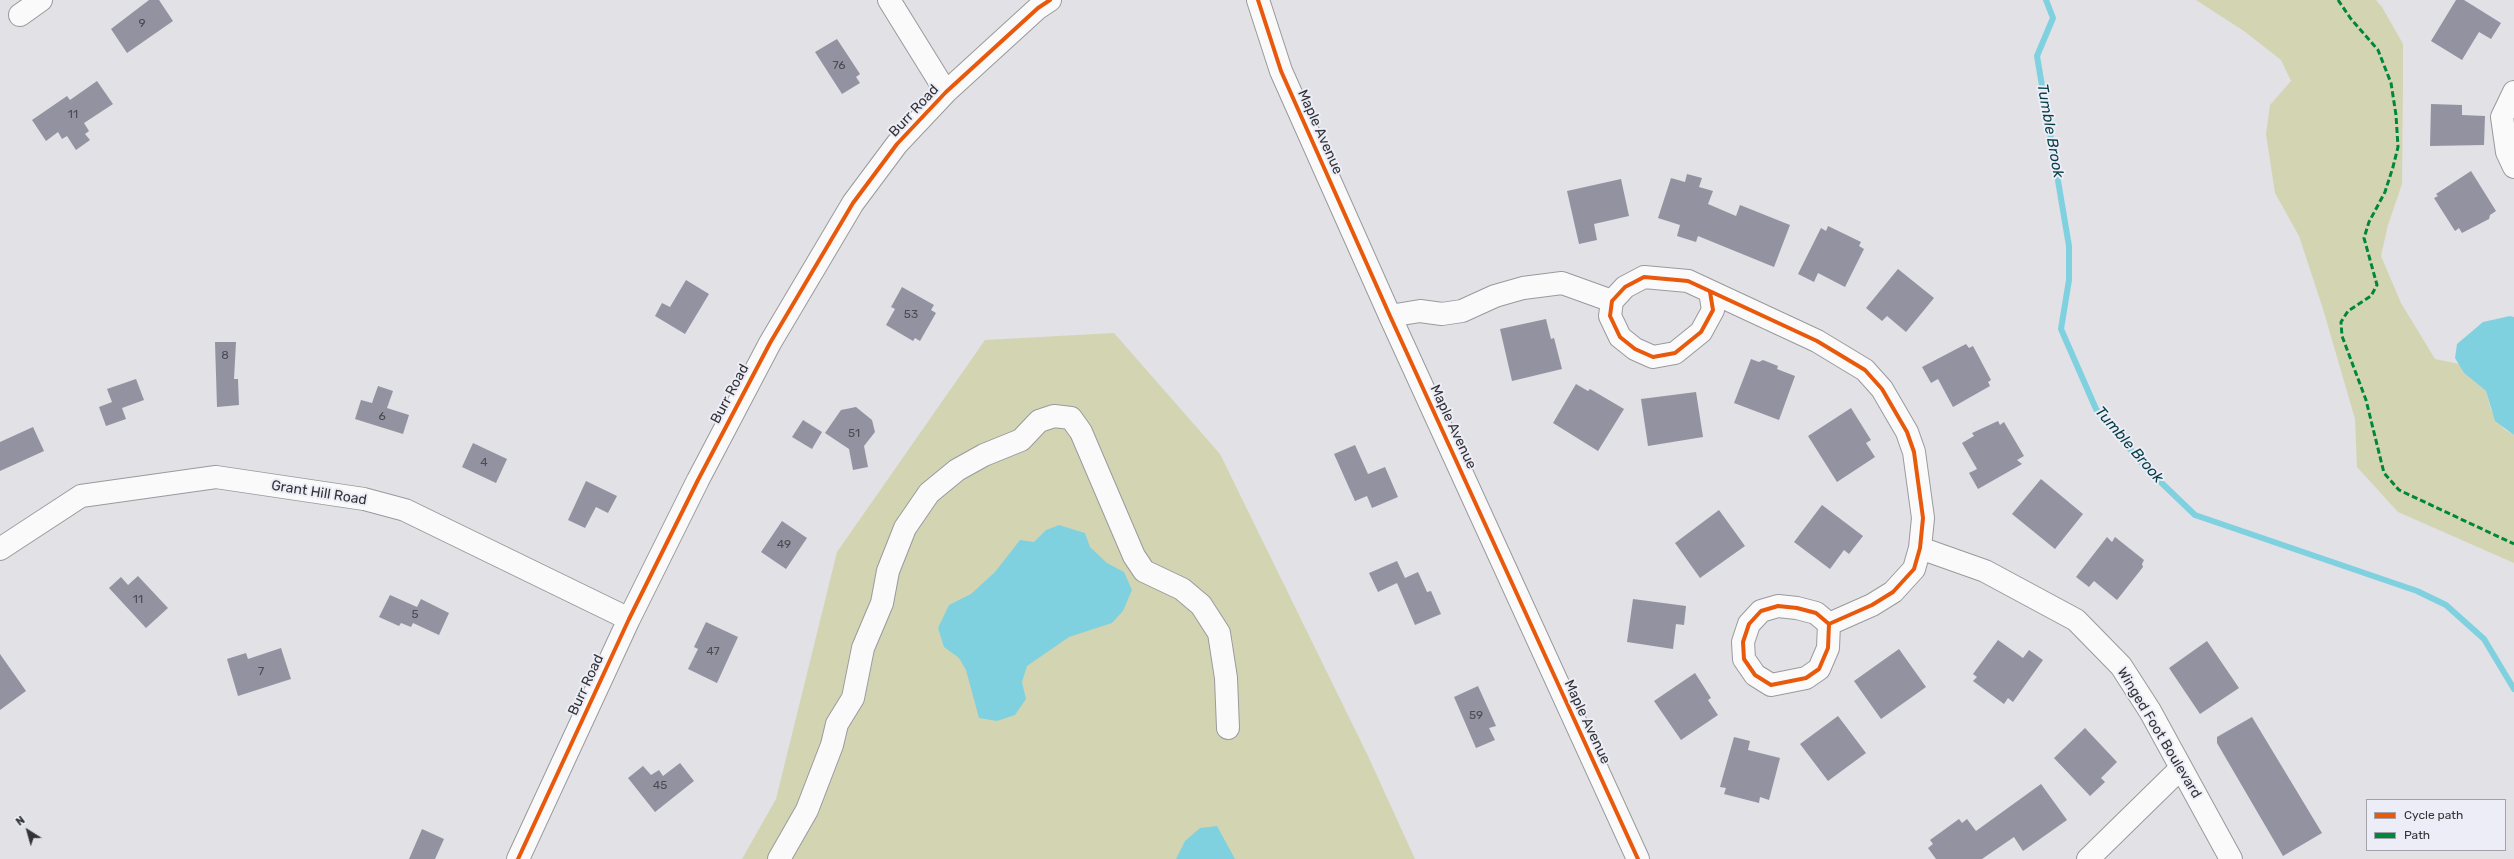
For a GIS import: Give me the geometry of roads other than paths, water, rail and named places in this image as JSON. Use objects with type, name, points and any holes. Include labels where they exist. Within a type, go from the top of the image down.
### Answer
[{"type":"street","points":[[20,15],[41,0]]},
{"type":"street","points":[[889,0],[946,92]]},
{"type":"street","name":"Burr Road","points":[[518,859],[629,619],[698,480],[770,344],[849,210],[897,144],[946,92],[1038,8],[1050,0]]},
{"type":"street","name":"Maple Avenue","points":[[1258,0],[1281,71],[1390,316],[1638,859]]},
{"type":"street","points":[[2514,92],[2502,117],[2507,152],[2514,168]]},
{"type":"street","points":[[1710,292],[1713,310],[1701,332],[1675,353],[1653,357],[1635,349],[1620,337],[1610,316],[1612,300],[1625,287],[1644,277],[1688,281],[1817,341],[1865,370],[1882,389],[1898,415],[1914,452],[1923,518],[1920,548],[1914,569],[1893,592],[1872,605],[1829,624]]},
{"type":"street","points":[[1390,316],[1420,311],[1442,314],[1462,311],[1495,296],[1523,288],[1562,283],[1612,300]]},
{"type":"street","points":[[779,859],[807,810],[832,745],[837,724],[853,698],[863,648],[882,603],[888,571],[905,528],[929,493],[957,470],[984,454],[1021,440],[1039,421],[1054,416],[1071,418],[1081,432],[1134,556],[1144,571],[1182,589],[1201,605],[1219,633],[1226,678],[1228,728]]},
{"type":"street","name":"Grant Hill Road","points":[[0,549],[81,496],[216,477],[364,499],[405,510],[629,619]]},
{"type":"street","name":"Winged Foot Boulevard","points":[[1920,548],[1985,571],[2076,620],[2121,666],[2181,768],[2231,859]]},
{"type":"street","points":[[2088,859],[2181,768]]},
{"type":"water","points":[[2510,316],[2514,317],[2514,435],[2495,421],[2486,391],[2464,373],[2455,358],[2457,344],[2483,322]]},
{"type":"water","points":[[1059,525],[1085,533],[1090,547],[1107,563],[1124,572],[1132,590],[1123,611],[1112,623],[1069,637],[1027,666],[1022,682],[1026,699],[1015,715],[997,721],[979,718],[966,670],[959,658],[944,647],[938,628],[949,605],[971,594],[995,572],[1020,540],[1034,542],[1046,530]]},
{"type":"water","points":[[1217,826],[1235,859],[1176,859],[1185,841],[1200,828]]},
{"type":"waterway","name":"Tumble Brook","points":[[2046,0],[2053,18],[2037,56],[2069,246],[2069,280],[2061,329],[2096,409],[2146,468],[2195,515],[2417,591],[2446,605],[2484,639],[2514,689]]}]
